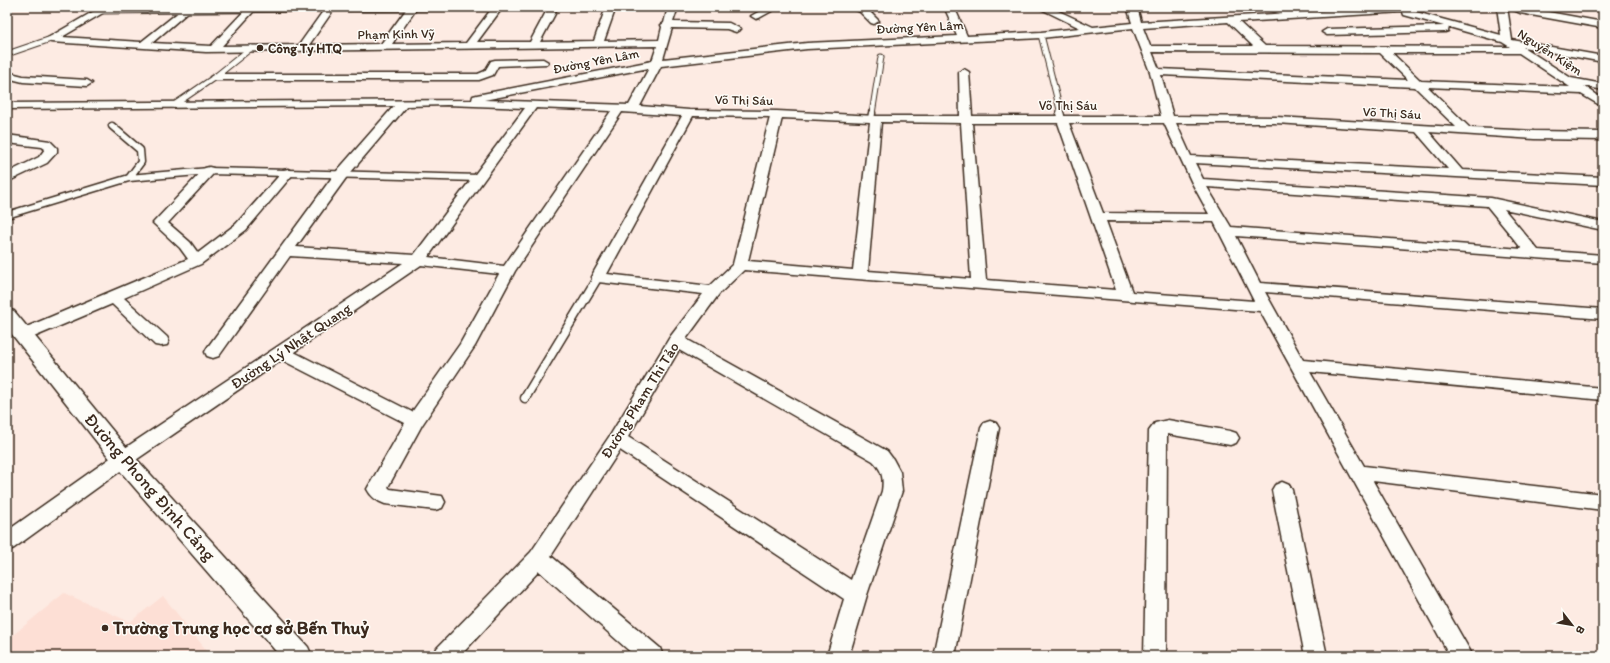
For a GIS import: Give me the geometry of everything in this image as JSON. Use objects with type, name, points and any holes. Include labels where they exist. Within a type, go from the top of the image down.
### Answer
[{"type":"street","points":[[469,46],[498,7]]},
{"type":"street","points":[[598,45],[611,7]]},
{"type":"street","points":[[435,502],[385,496],[377,489],[415,421],[467,346],[508,271],[626,109],[657,63],[664,43],[666,25],[673,7]]},
{"type":"street","points":[[756,16],[774,7]]},
{"type":"street","points":[[858,9],[879,7]]},
{"type":"street","points":[[1042,7],[1092,30]]},
{"type":"street","points":[[1132,7],[1137,25],[1155,72],[1168,119],[1198,183],[1223,225],[1264,307],[1462,656]]},
{"type":"street","name":"Nguyễn Kiệm","points":[[1385,7],[1506,40],[1603,104]]},
{"type":"street","name":"Đường Yên Lâm","points":[[447,102],[657,63],[807,46],[1041,35],[1137,25],[1439,7]]},
{"type":"street","points":[[1502,7],[1506,40],[1603,59]]},
{"type":"street","points":[[1512,7],[1520,10],[1603,25]]},
{"type":"street","points":[[1553,7],[1603,16]]},
{"type":"street","points":[[384,47],[412,8]]},
{"type":"street","points":[[51,39],[105,9]]},
{"type":"street","points":[[302,48],[329,9]]},
{"type":"street","points":[[858,9],[874,21]]},
{"type":"street","points":[[143,45],[186,10]]},
{"type":"street","points":[[214,49],[250,10]]},
{"type":"street","points":[[951,11],[964,38]]},
{"type":"street","points":[[533,46],[552,12]]},
{"type":"street","points":[[1230,19],[1263,50]]},
{"type":"street","points":[[666,25],[728,26],[736,29]]},
{"type":"street","points":[[1327,32],[1462,28]]},
{"type":"street","name":"Phạm Kinh Vỹ","points":[[51,39],[214,49],[533,46],[664,43]]},
{"type":"street","points":[[215,77],[478,77],[489,73],[507,46]]},
{"type":"street","points":[[1147,49],[1521,50]]},
{"type":"street","points":[[1383,50],[1467,131]]},
{"type":"street","points":[[495,63],[543,62]]},
{"type":"street","points":[[964,72],[966,118],[979,284]]},
{"type":"street","points":[[1155,72],[1582,91]]},
{"type":"street","points":[[7,75],[29,79],[87,83]]},
{"type":"street","points":[[1565,79],[1603,87]]},
{"type":"street","points":[[7,106],[447,102]]},
{"type":"street","name":"Võ Thị Sáu","points":[[447,102],[689,113],[777,114],[874,119],[966,118],[1276,120],[1534,135],[1603,136]]},
{"type":"street","points":[[213,352],[340,175],[403,103]]},
{"type":"street","name":"Đường Lý Nhật Quang","points":[[7,542],[123,459],[418,260],[532,106]]},
{"type":"street","points":[[689,113],[598,277],[714,290]]},
{"type":"street","points":[[777,114],[740,265],[1264,307]]},
{"type":"street","points":[[860,274],[874,119]]},
{"type":"street","points":[[1062,119],[1126,296]]},
{"type":"street","points":[[1419,128],[1457,172]]},
{"type":"street","points":[[7,139],[46,144],[51,148],[51,152],[39,162],[7,178]]},
{"type":"street","points":[[1187,159],[1457,172],[1603,181]]},
{"type":"street","points":[[196,261],[185,245],[160,223],[209,171]]},
{"type":"street","points":[[23,335],[115,298],[196,261],[241,227],[288,172]]},
{"type":"street","points":[[1198,183],[1491,202],[1603,226]]},
{"type":"street","points":[[1491,202],[1532,252]]},
{"type":"street","points":[[1098,217],[1223,225],[1603,259]]},
{"type":"street","points":[[286,251],[418,260],[508,271]]},
{"type":"street","name":"Đường Pham Thi Tảo","points":[[445,656],[538,558],[617,439],[676,341],[714,290],[740,265]]},
{"type":"street","points":[[1255,287],[1603,314]]},
{"type":"street","points":[[115,298],[162,341]]},
{"type":"street","name":"Đường Phong Định Cảng","points":[[7,314],[123,459],[298,656]]},
{"type":"street","points":[[676,341],[880,456],[888,464],[894,480],[892,491],[856,595],[838,656]]},
{"type":"street","points":[[282,352],[415,421]]},
{"type":"street","points":[[1298,365],[1603,394]]},
{"type":"street","points":[[1155,656],[1158,431],[1161,428],[1168,427],[1230,438]]},
{"type":"street","points":[[944,656],[990,428]]},
{"type":"street","points":[[617,439],[856,595]]},
{"type":"street","points":[[1357,472],[1603,502]]},
{"type":"street","points":[[1282,490],[1316,656]]},
{"type":"street","points":[[538,558],[652,656]]},
{"type":"lane","points":[[105,9],[250,10],[510,7]]},
{"type":"lane","points":[[1267,7],[1295,15]]},
{"type":"lane","points":[[1041,35],[1062,119]]},
{"type":"lane","points":[[7,54],[51,39]]},
{"type":"lane","points":[[174,105],[215,77],[251,48]]},
{"type":"lane","points":[[874,119],[881,57]]},
{"type":"lane","points":[[112,126],[129,138],[140,150],[141,162],[129,178]]},
{"type":"lane","points":[[7,215],[129,178],[209,171],[479,178]]},
{"type":"lane","points":[[526,398],[598,277]]},
{"type":"shaded area","name":"Trường Trung học cơ sở Bến Thuỷ","points":[[64,593],[130,622],[163,596],[211,656],[7,656],[7,640]]},
{"type":"place","name":"Công Ty HTQ","points":[[260,48]]},
{"type":"place","name":"Trường Trung học cơ sở Bến Thuỷ","points":[[105,628]]}]
